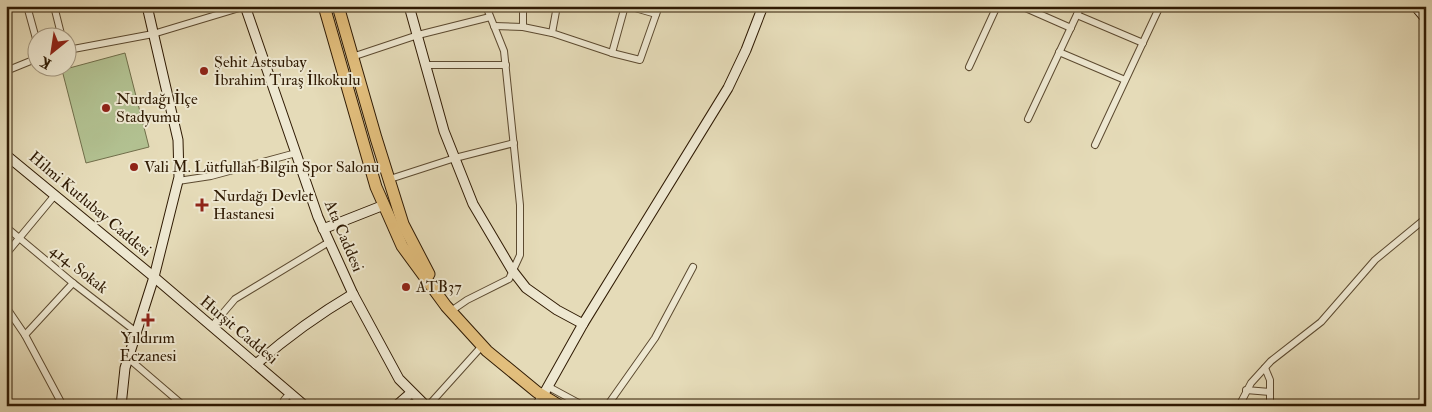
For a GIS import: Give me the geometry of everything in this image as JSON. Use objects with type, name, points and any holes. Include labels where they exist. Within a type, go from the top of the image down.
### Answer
[{"type":"highway","points":[[324,6],[376,187],[402,246],[448,309],[482,346],[542,396],[560,406]]},
{"type":"highway","points":[[338,6],[403,224],[448,309]]},
{"type":"street","points":[[27,6],[33,28]]},
{"type":"street","points":[[54,6],[60,28]]},
{"type":"street","points":[[121,406],[124,368],[154,277],[178,181],[178,140],[148,6]]},
{"type":"street","points":[[78,48],[153,34],[245,6]]},
{"type":"street","name":"Ata Caddesi","points":[[245,6],[323,229],[353,294],[399,379],[427,406]]},
{"type":"street","points":[[409,6],[444,131],[473,204],[512,270],[526,288],[557,310],[583,324]]},
{"type":"street","points":[[448,309],[509,279],[520,255],[520,205],[506,65],[504,51],[486,6]]},
{"type":"street","points":[[523,6],[523,27]]},
{"type":"street","points":[[552,33],[557,6]]},
{"type":"street","points":[[612,53],[626,6],[656,14]]},
{"type":"street","points":[[494,26],[523,27],[552,33],[612,53],[640,60],[660,6]]},
{"type":"street","points":[[584,406],[542,396],[583,324],[728,88],[746,50],[763,6]]},
{"type":"street","points":[[969,67],[997,6]]},
{"type":"street","points":[[1021,6],[1071,28]]},
{"type":"street","points":[[1028,119],[1080,6]]},
{"type":"street","points":[[1096,145],[1160,6]]},
{"type":"street","points":[[1415,6],[1426,19]]},
{"type":"street","points":[[1077,15],[1143,44]]},
{"type":"street","points":[[352,57],[418,36],[490,17]]},
{"type":"street","points":[[1059,52],[1125,80]]},
{"type":"street","points":[[6,71],[28,62]]},
{"type":"street","points":[[426,65],[506,65]]},
{"type":"street","points":[[390,179],[455,158],[514,143]]},
{"type":"street","points":[[178,181],[217,174],[296,153]]},
{"type":"street","name":"Hilmi Kutlubay Caddesi","points":[[6,154],[154,277]]},
{"type":"street","points":[[6,254],[55,195]]},
{"type":"street","points":[[323,229],[384,205]]},
{"type":"street","points":[[1239,406],[1246,390],[1265,368],[1278,355],[1321,322],[1375,260],[1426,218]]},
{"type":"street","name":"414. Sokak","points":[[6,227],[73,283],[135,330]]},
{"type":"street","points":[[212,326],[235,299],[329,242]]},
{"type":"street","points":[[607,406],[655,338],[693,267]]},
{"type":"street","name":"Hurşit Caddesi","points":[[154,277],[305,406]]},
{"type":"street","points":[[25,335],[73,283]]},
{"type":"street","points":[[256,364],[333,306],[353,294]]},
{"type":"street","points":[[6,307],[25,335],[63,406]]},
{"type":"street","points":[[427,406],[482,346]]},
{"type":"street","points":[[128,358],[184,406]]},
{"type":"street","points":[[1265,368],[1270,380],[1270,406]]},
{"type":"street","points":[[1246,390],[1270,392]]},
{"type":"street","points":[[396,406],[412,392]]},
{"type":"street","points":[[283,406],[284,400],[290,393]]},
{"type":"green space","name":"Nurdağı İlçe Stadyumu","points":[[125,53],[149,147],[86,163],[64,78],[78,78],[78,66]]},
{"type":"place","name":"Şehit Astsubay İbrahim Tıraş İlkokulu","points":[[204,71]]},
{"type":"place","name":"Nurdağı İlçe Stadyumu","points":[[106,108]]},
{"type":"place","name":"Vali M. Lütfullah Bilgin Spor Salonu","points":[[134,167]]},
{"type":"place","name":"Nurdağı Devlet Hastanesi","points":[[202,205]]},
{"type":"place","name":"ATB37","points":[[406,287]]},
{"type":"place","name":"Yıldırım Eczanesi","points":[[148,320]]}]
